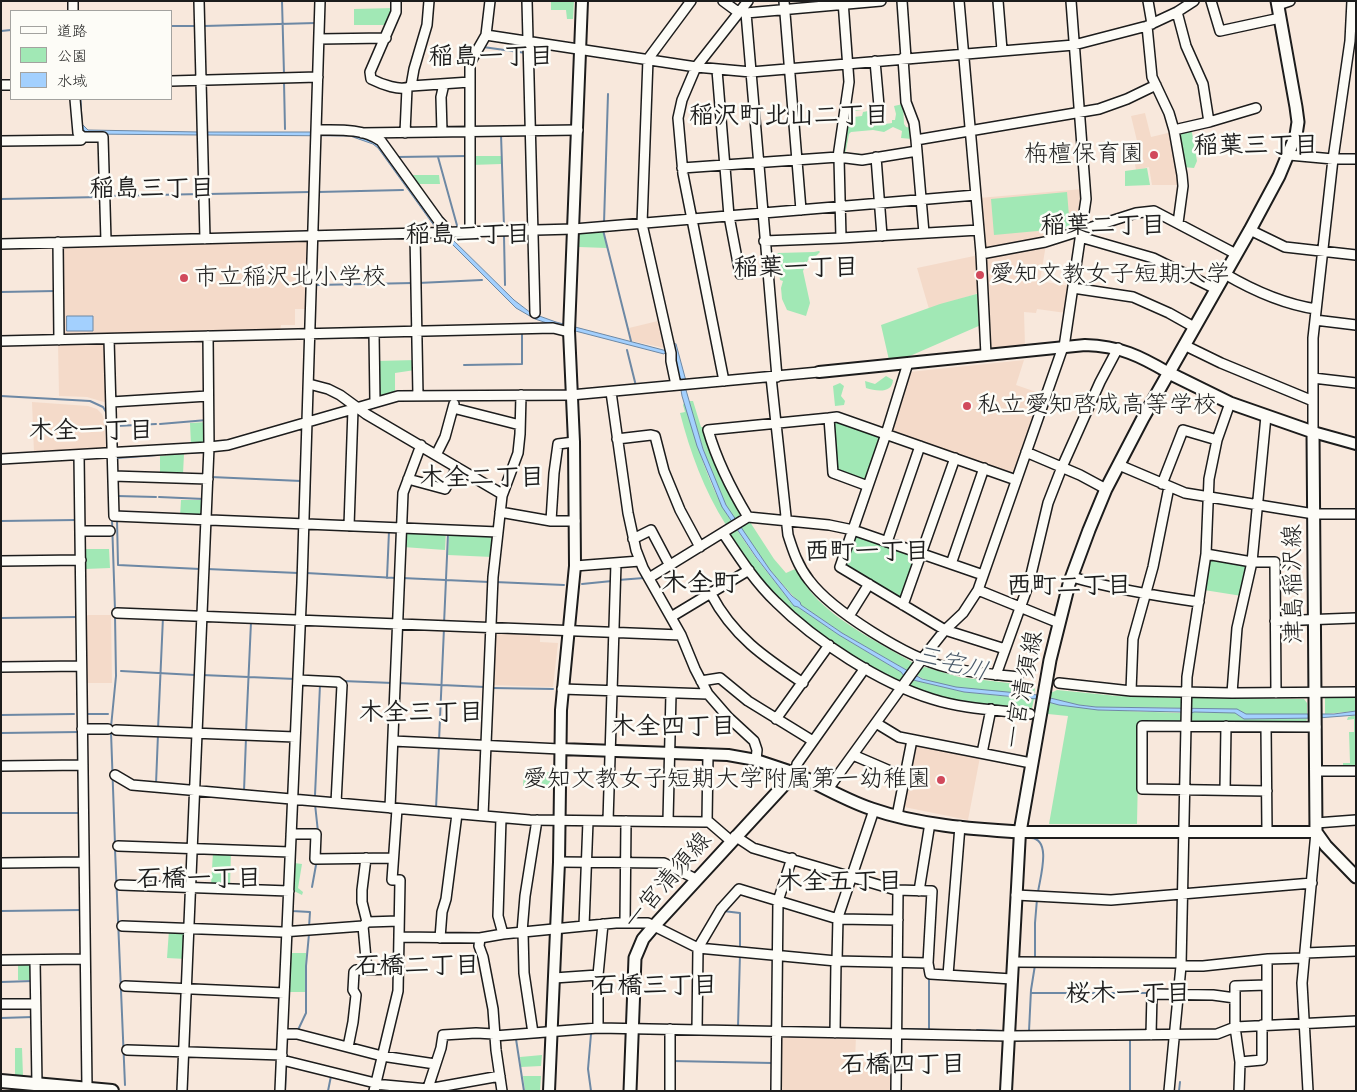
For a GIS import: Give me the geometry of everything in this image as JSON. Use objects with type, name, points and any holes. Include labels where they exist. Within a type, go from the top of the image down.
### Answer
[{"type":"main road","name":"一宮清須線","points":[[1020,832],[1031,763],[1035,712],[1044,690],[1059,623],[1072,577],[1089,530],[1106,489],[1143,418],[1250,230],[1290,155],[1296,136],[1298,122],[1291,73],[1277,3]]},
{"type":"main road","points":[[1169,373],[1230,403],[1313,432]]},
{"type":"main road","name":"津島稲沢線","points":[[1313,432],[1316,828]]},
{"type":"main road","name":"一宮清須線","points":[[630,1091],[635,958],[640,944],[733,838],[795,773]]},
{"type":"main road","points":[[795,773],[874,810],[930,823],[1020,832]]},
{"type":"main road","points":[[1316,828],[1326,846],[1356,878]]},
{"type":"main road","points":[[1,1081],[112,1091]]},
{"type":"street","points":[[200,1],[204,239]]},
{"type":"street","points":[[280,1091],[301,620],[320,1]]},
{"type":"street","points":[[396,1],[396,12],[370,72],[371,79],[395,87],[470,82]]},
{"type":"street","points":[[405,133],[409,87],[427,25],[429,1]]},
{"type":"street","points":[[470,232],[470,63],[486,35],[490,1]]},
{"type":"street","points":[[527,1],[535,313]]},
{"type":"street","points":[[549,1091],[559,862],[562,688],[575,566],[574,442],[570,329],[582,1]]},
{"type":"street","points":[[676,385],[671,361],[672,353],[642,224],[648,59],[691,1]]},
{"type":"street","points":[[723,1],[741,12],[785,5],[881,1]]},
{"type":"street","points":[[724,381],[682,168],[678,118],[682,100],[696,67],[748,1]]},
{"type":"street","points":[[902,1],[906,102],[914,123],[924,234]]},
{"type":"street","points":[[959,1],[981,254],[986,355]]},
{"type":"street","points":[[998,1],[1002,50]]},
{"type":"street","points":[[828,789],[919,662],[945,630],[963,613],[978,590],[1063,347],[1086,199],[1071,1]]},
{"type":"street","points":[[1148,1],[1152,77],[1169,113],[1174,130],[1183,186],[1178,223]]},
{"type":"street","points":[[486,35],[717,70],[750,72],[1074,45],[1149,25],[1177,12],[1194,1]]},
{"type":"street","points":[[1211,1],[1220,31],[1280,18]]},
{"type":"street","points":[[1277,3],[1290,1]]},
{"type":"street","points":[[1352,1],[1350,41],[1333,159],[1313,338],[1313,432],[1356,444]]},
{"type":"street","points":[[841,238],[838,157],[849,82],[844,3]]},
{"type":"street","points":[[785,5],[801,210]]},
{"type":"street","points":[[741,12],[750,72],[762,214],[774,377],[775,423],[785,520],[794,554],[808,579],[821,595],[849,616],[919,662],[1018,678]]},
{"type":"street","points":[[1177,12],[1186,46],[1203,84],[1209,122]]},
{"type":"street","points":[[319,40],[386,38]]},
{"type":"street","points":[[875,61],[879,106]]},
{"type":"street","points":[[717,70],[729,216],[740,274]]},
{"type":"street","points":[[172,81],[318,77]]},
{"type":"street","points":[[442,132],[441,97],[444,84]]},
{"type":"street","points":[[916,140],[1109,106],[1156,85]]},
{"type":"street","points":[[75,100],[76,128],[83,137]]},
{"type":"street","points":[[1174,130],[1256,108]]},
{"type":"street","points":[[317,133],[352,130],[374,136],[381,141],[438,220],[450,233]]},
{"type":"street","points":[[362,133],[578,130]]},
{"type":"street","points":[[1,141],[81,140],[83,137],[103,137],[106,241]]},
{"type":"street","points":[[682,168],[838,157],[862,160],[917,151]]},
{"type":"street","points":[[1290,155],[1356,159]]},
{"type":"street","points":[[876,157],[882,236]]},
{"type":"street","points":[[1,244],[574,229],[976,195]]},
{"type":"street","points":[[981,254],[1081,234],[1144,211],[1160,213],[1236,254]]},
{"type":"street","points":[[764,241],[979,230]]},
{"type":"street","points":[[1250,230],[1285,247],[1356,255]]},
{"type":"street","points":[[415,234],[418,396]]},
{"type":"street","points":[[1081,234],[1153,258],[1216,289]]},
{"type":"street","points":[[58,242],[59,340]]},
{"type":"street","points":[[1225,274],[1252,289],[1299,306],[1316,309]]},
{"type":"street","points":[[1073,288],[1134,297],[1194,327]]},
{"type":"street","points":[[1315,320],[1356,325]]},
{"type":"street","points":[[1,340],[570,329]]},
{"type":"street","points":[[374,333],[375,402]]},
{"type":"street","points":[[182,1091],[208,479],[208,336]]},
{"type":"street","points":[[109,339],[110,454],[113,476],[114,516],[498,532]]},
{"type":"street","points":[[1184,345],[1221,363],[1313,401]]},
{"type":"street","points":[[1,459],[209,447],[247,440],[398,396],[571,395],[774,377],[1063,347],[1093,346],[1118,348],[1144,358],[1169,373]]},
{"type":"street","points":[[996,675],[1029,583],[1048,503],[1100,382],[1118,348]]},
{"type":"street","points":[[908,363],[886,434],[840,567],[945,630],[1005,649]]},
{"type":"street","points":[[1313,378],[1356,383]]},
{"type":"street","points":[[309,384],[334,392],[355,408],[502,494]]},
{"type":"street","points":[[611,392],[633,539],[640,562],[681,636],[708,694],[728,717],[754,741],[757,750],[756,760]]},
{"type":"street","points":[[483,816],[493,577],[502,494],[518,453],[522,395]]},
{"type":"street","points":[[111,402],[208,396]]},
{"type":"street","points":[[436,455],[445,436],[456,396]]},
{"type":"street","points":[[1169,1091],[1181,965],[1187,677],[1206,554],[1207,497],[1217,440],[1230,403]]},
{"type":"street","points":[[349,526],[355,408]]},
{"type":"street","points":[[453,408],[520,425]]},
{"type":"street","points":[[1232,693],[1237,628],[1252,562],[1266,416]]},
{"type":"street","points":[[747,518],[721,468],[708,430],[837,417],[1016,480]]},
{"type":"street","points":[[828,418],[833,473],[868,486]]},
{"type":"street","points":[[1131,691],[1133,640],[1146,595],[1166,485],[1183,430],[1217,440]]},
{"type":"street","points":[[617,439],[655,436],[664,471],[680,510],[700,547]]},
{"type":"street","points":[[551,521],[558,444],[574,442]]},
{"type":"street","points":[[374,1086],[397,1002],[400,880],[392,880],[393,741],[403,493],[421,445]]},
{"type":"street","points":[[887,542],[920,446]]},
{"type":"street","points":[[1026,452],[1080,475],[1106,489]]},
{"type":"street","points":[[80,455],[87,1090]]},
{"type":"street","points":[[903,605],[955,458]]},
{"type":"street","points":[[1119,465],[1185,493],[1314,514],[1356,514]]},
{"type":"street","points":[[408,479],[445,489],[457,468]]},
{"type":"street","points":[[951,564],[984,468]]},
{"type":"street","points":[[113,476],[208,479]]},
{"type":"street","points":[[500,512],[551,521],[575,521]]},
{"type":"street","points":[[649,578],[747,518],[829,524],[853,530],[983,575]]},
{"type":"street","points":[[633,539],[651,530],[670,566]]},
{"type":"street","points":[[80,531],[110,531]]},
{"type":"street","points":[[726,531],[749,570],[774,601],[814,636],[865,668],[902,686],[951,704],[1035,712]]},
{"type":"street","points":[[1206,554],[1252,562],[1275,562],[1276,693]]},
{"type":"street","points":[[1,561],[80,560]]},
{"type":"street","points":[[575,566],[640,562]]},
{"type":"street","points":[[608,821],[616,563]]},
{"type":"street","points":[[671,617],[749,570]]},
{"type":"street","points":[[1072,577],[1146,595],[1199,602]]},
{"type":"street","points":[[849,616],[869,584]]},
{"type":"street","points":[[978,590],[1059,623]]},
{"type":"street","points":[[710,594],[730,624],[744,640],[763,656],[802,683]]},
{"type":"street","points":[[117,613],[681,636]]},
{"type":"street","points":[[1275,621],[1356,618]]},
{"type":"street","points":[[776,719],[829,645]]},
{"type":"street","points":[[1,667],[81,666]]},
{"type":"street","points":[[393,741],[728,755],[756,760],[795,773],[797,764],[865,668]]},
{"type":"street","points":[[701,681],[720,678],[748,702],[813,741]]},
{"type":"street","points":[[298,680],[338,682],[342,686],[336,803]]},
{"type":"street","points":[[1059,683],[1186,696],[1276,693],[1316,697],[1356,692]]},
{"type":"street","points":[[562,688],[708,694]]},
{"type":"street","points":[[668,822],[672,693]]},
{"type":"street","points":[[982,753],[991,709]]},
{"type":"street","points":[[876,723],[899,737],[1031,763]]},
{"type":"street","points":[[1266,791],[1142,790],[1142,726],[1185,724],[1266,727],[1316,724]]},
{"type":"street","points":[[1225,790],[1226,726]]},
{"type":"street","points":[[1266,727],[1267,832]]},
{"type":"street","points":[[82,729],[295,737]]},
{"type":"street","points":[[897,816],[912,740]]},
{"type":"street","points":[[706,822],[708,754]]},
{"type":"street","points":[[853,755],[904,777]]},
{"type":"street","points":[[1,766],[83,765]]},
{"type":"street","points":[[1316,771],[1356,771]]},
{"type":"street","points":[[115,775],[132,785],[501,818],[560,821],[709,822],[733,838],[753,848],[898,890],[932,891],[928,963],[930,974],[1012,979]]},
{"type":"street","points":[[835,1032],[838,919],[874,810]]},
{"type":"street","points":[[440,938],[442,912],[446,899],[457,814]]},
{"type":"street","points":[[501,818],[498,916],[503,934]]},
{"type":"street","points":[[533,1033],[524,973],[523,932],[525,896],[537,820]]},
{"type":"street","points":[[1006,1091],[1020,832],[1267,832],[1316,828],[1356,820]]},
{"type":"street","points":[[584,926],[588,821]]},
{"type":"street","points":[[625,923],[626,821]]},
{"type":"street","points":[[919,891],[930,823]]},
{"type":"street","points":[[948,975],[960,826]]},
{"type":"street","points":[[1308,1091],[1302,983],[1316,828]]},
{"type":"street","points":[[291,834],[316,834],[315,858],[393,858]]},
{"type":"street","points":[[118,846],[290,852]]},
{"type":"street","points":[[366,858],[362,902],[365,924],[364,950],[367,970]]},
{"type":"street","points":[[776,1091],[778,901],[792,858]]},
{"type":"street","points":[[1,863],[84,862]]},
{"type":"street","points":[[559,862],[664,863],[696,880]]},
{"type":"street","points":[[1016,895],[1111,900],[1312,882]]},
{"type":"street","points":[[120,885],[289,891]]},
{"type":"street","points":[[697,1030],[698,948],[721,909],[739,889],[838,919],[898,920]]},
{"type":"street","points":[[896,1091],[898,890]]},
{"type":"street","points":[[122,926],[287,932],[399,921]]},
{"type":"street","points":[[399,937],[480,938],[602,924],[648,923],[698,948],[836,961],[928,963]]},
{"type":"street","points":[[598,1028],[598,975],[602,924]]},
{"type":"street","points":[[480,938],[479,946],[483,957],[493,1009],[494,1035],[502,1091]]},
{"type":"street","points":[[1013,962],[1203,966],[1356,951]]},
{"type":"street","points":[[1,960],[85,959]]},
{"type":"street","points":[[35,960],[37,1085]]},
{"type":"street","points":[[1240,1062],[1262,1060],[1267,960]]},
{"type":"street","points":[[348,1047],[356,995],[354,990],[354,972],[356,970],[399,969]]},
{"type":"street","points":[[554,978],[598,975]]},
{"type":"street","points":[[1239,1091],[1240,1062],[1235,1027],[1234,986],[1267,985]]},
{"type":"street","points":[[125,986],[284,993]]},
{"type":"street","points":[[1151,1035],[1152,994],[1178,996],[1213,995],[1235,998]]},
{"type":"street","points":[[1,1004],[36,1004]]},
{"type":"street","points":[[428,1090],[443,1035],[476,1033],[494,1035],[598,1028],[633,1028],[1009,1036],[1174,1035],[1217,1034],[1235,1027],[1356,1021]]},
{"type":"street","points":[[670,1029],[670,1091]]},
{"type":"street","points":[[283,1034],[297,1034],[382,1056],[435,1064]]},
{"type":"street","points":[[127,1050],[282,1058],[374,1086],[428,1090],[500,1076]]},
{"type":"shaded area","name":"栴檀保育園","points":[[1145,113],[1151,137],[1172,132],[1180,185],[1152,185],[1149,167],[1136,170],[1131,143],[1137,141],[1131,116]]},
{"type":"shaded area","name":"愛知文教女子短期大学","points":[[1083,189],[1079,229],[1047,238],[1040,281],[1070,286],[1066,313],[1037,309],[1036,313],[1024,312],[1025,346],[989,349],[985,291],[929,309],[917,268],[974,256],[983,249],[979,198]]},
{"type":"shaded area","name":"市立稲沢北小学校","points":[[308,239],[310,241],[308,309],[295,309],[295,325],[281,325],[280,332],[61,337],[61,245]]},
{"type":"shaded area","points":[[662,320],[669,349],[632,341],[629,328]]},
{"type":"shaded area","points":[[105,340],[107,403],[87,397],[59,396],[58,342]]},
{"type":"shaded area","name":"私立愛知啓成高等学校","points":[[1024,360],[1016,385],[1042,394],[1014,473],[1011,475],[891,432],[909,372]]},
{"type":"shaded area","points":[[32,402],[88,406],[97,409],[102,414],[104,420],[106,448],[34,453]]},
{"type":"shaded area","points":[[85,615],[111,615],[112,683],[86,683]]},
{"type":"shaded area","points":[[494,630],[540,632],[540,642],[558,643],[553,687],[490,685]]},
{"type":"shaded area","name":"愛知文教女子短期大学附属第一幼稚園","points":[[916,744],[980,757],[968,820],[904,807],[902,804]]},
{"type":"shaded area","points":[[780,1034],[856,1036],[855,1062],[895,1063],[894,1091],[779,1091]]},
{"type":"green space","points":[[551,1],[574,1],[573,19],[567,19],[566,10],[551,10]]},
{"type":"green space","points":[[394,8],[389,25],[354,25],[354,9]]},
{"type":"green space","points":[[903,104],[904,124],[906,127],[911,128],[912,139],[901,138],[902,131],[893,127],[884,132],[873,130],[851,132],[845,155],[855,153],[866,155],[866,157],[842,156],[848,110],[862,110],[853,111],[854,117],[862,116],[863,112],[868,111],[869,108],[873,109],[871,115],[874,117],[875,122],[883,121],[885,124],[892,123],[892,120],[895,120],[894,106]]},
{"type":"green space","points":[[1191,127],[1197,161],[1194,168],[1183,167],[1177,131]]},
{"type":"green space","points":[[471,156],[501,156],[501,164],[471,165]]},
{"type":"green space","points":[[1147,168],[1150,185],[1125,186],[1125,171]]},
{"type":"green space","points":[[410,175],[439,175],[440,184],[416,184]]},
{"type":"green space","points":[[1067,192],[1070,228],[994,235],[991,199]]},
{"type":"green space","points":[[603,230],[607,248],[579,247],[580,233],[582,231]]},
{"type":"green space","points":[[819,251],[816,256],[808,260],[803,271],[810,303],[806,316],[787,310],[782,299],[781,288],[783,281],[780,280],[778,253]]},
{"type":"green space","points":[[980,293],[981,325],[903,359],[889,360],[881,325],[940,304]]},
{"type":"green space","points":[[416,360],[415,370],[395,373],[395,394],[377,398],[376,361]]},
{"type":"green space","points":[[886,376],[893,380],[890,388],[879,390],[866,388],[865,381],[875,384]]},
{"type":"green space","points":[[840,383],[844,386],[841,396],[845,401],[844,405],[835,406],[833,386]]},
{"type":"green space","points":[[685,401],[709,479],[732,522],[726,525],[698,471],[688,442],[680,413],[685,412],[683,405]]},
{"type":"green space","points":[[689,401],[693,401],[716,467],[741,513],[741,517],[735,520],[714,477]]},
{"type":"green space","points":[[833,420],[880,435],[882,438],[867,480],[864,481],[836,470]]},
{"type":"green space","points":[[207,422],[207,444],[191,445],[190,423]]},
{"type":"green space","points":[[184,454],[183,474],[160,473],[160,456]]},
{"type":"green space","points":[[181,500],[205,500],[204,516],[180,517]]},
{"type":"green space","points":[[750,522],[774,559],[786,573],[795,569],[818,600],[839,618],[912,662],[913,664],[908,671],[842,633],[801,605],[770,570],[740,528]]},
{"type":"green space","points":[[737,530],[756,558],[791,602],[839,635],[901,672],[904,676],[899,683],[829,641],[787,610],[757,577],[730,536],[730,534]]},
{"type":"green space","points":[[446,531],[445,550],[403,547],[404,532]]},
{"type":"green space","points":[[449,532],[494,535],[492,557],[448,555]]},
{"type":"green space","points":[[856,536],[915,556],[916,558],[902,598],[899,600],[845,567],[844,564]]},
{"type":"green space","points":[[84,549],[109,549],[110,568],[85,569]]},
{"type":"green space","points":[[1212,558],[1246,564],[1248,567],[1242,596],[1204,590],[1208,561]]},
{"type":"green space","points":[[925,667],[959,677],[1033,686],[1035,689],[1034,695],[973,690],[940,684],[917,675]]},
{"type":"green space","points":[[913,680],[964,692],[1034,699],[1030,711],[942,699],[909,686]]},
{"type":"green space","points":[[1057,690],[1117,696],[1180,698],[1182,708],[1096,707],[1079,705],[1049,698],[1050,691]]},
{"type":"green space","points":[[1348,696],[1348,698],[1356,697],[1356,711],[1325,714],[1325,697]]},
{"type":"green space","points":[[1190,698],[1304,699],[1307,703],[1307,714],[1246,714],[1196,709],[1190,707]]},
{"type":"green space","points":[[1048,702],[1098,710],[1182,713],[1180,724],[1139,723],[1137,824],[1049,824],[1068,716],[1048,714],[1046,711]]},
{"type":"green space","points":[[1194,712],[1235,713],[1244,719],[1307,718],[1306,724],[1190,724],[1189,714]]},
{"type":"green space","points":[[1356,715],[1356,768],[1343,768],[1343,763],[1350,763],[1349,732],[1354,732],[1354,719],[1347,720],[1348,717]]},
{"type":"green space","points":[[524,772],[551,772],[551,787],[523,786]]},
{"type":"green space","points":[[213,852],[231,852],[230,887],[211,886]]},
{"type":"green space","points":[[294,863],[302,864],[298,888],[303,892],[302,895],[294,891]]},
{"type":"green space","points":[[169,930],[185,930],[186,959],[167,958]]},
{"type":"green space","points":[[290,953],[306,953],[305,992],[288,992]]},
{"type":"green space","points":[[32,961],[32,980],[18,980],[18,962]]},
{"type":"green space","points":[[15,1048],[22,1048],[23,1076],[15,1075]]},
{"type":"green space","points":[[542,1055],[541,1066],[521,1067],[520,1057]]},
{"type":"green space","points":[[523,1076],[541,1076],[540,1091],[525,1091]]},
{"type":"water","points":[[78,100],[81,100],[82,124],[88,130],[200,132],[200,135],[88,134],[80,129]]},
{"type":"water","points":[[206,132],[350,132],[379,142],[441,226],[438,230],[435,227],[378,148],[373,144],[350,136],[206,135]]},
{"type":"water","points":[[449,236],[514,300],[531,313],[556,322],[667,351],[664,354],[535,319],[516,308],[447,239]]},
{"type":"water","points":[[67,316],[93,316],[93,331],[67,331]]},
{"type":"water","points":[[676,344],[686,381],[686,390],[703,449],[726,505],[770,570],[801,605],[842,633],[922,679],[956,687],[1038,695],[1096,707],[1237,709],[1246,714],[1334,714],[1356,711],[1356,715],[1318,718],[1244,719],[1235,713],[1194,712],[1189,714],[1180,712],[1098,710],[1059,705],[1037,699],[964,692],[913,680],[904,676],[901,672],[794,606],[756,557],[722,507],[697,446],[682,396],[677,367],[674,363],[673,345]]},
{"type":"waterway","points":[[77,1],[78,10]]},
{"type":"waterway","points":[[282,1],[284,74]]},
{"type":"waterway","points":[[204,26],[316,23]]},
{"type":"waterway","points":[[172,26],[197,26]]},
{"type":"waterway","points":[[1,31],[10,30]]},
{"type":"waterway","points":[[483,47],[526,53]]},
{"type":"waterway","points":[[284,82],[285,129]]},
{"type":"waterway","points":[[604,223],[608,94]]},
{"type":"waterway","points":[[501,134],[504,227]]},
{"type":"waterway","points":[[397,157],[468,156]]},
{"type":"waterway","points":[[438,157],[458,229]]},
{"type":"waterway","points":[[318,192],[403,190]]},
{"type":"waterway","points":[[208,194],[310,192]]},
{"type":"waterway","points":[[108,196],[201,194]]},
{"type":"waterway","points":[[1,199],[101,197]]},
{"type":"waterway","points":[[603,230],[631,341]]},
{"type":"waterway","points":[[504,236],[505,285]]},
{"type":"waterway","points":[[418,283],[482,280]]},
{"type":"waterway","points":[[316,285],[413,283]]},
{"type":"waterway","points":[[1,292],[55,291]]},
{"type":"waterway","points":[[464,365],[522,364],[522,332]]},
{"type":"waterway","points":[[627,350],[636,386]]},
{"type":"waterway","points":[[1,396],[90,401],[103,407],[108,415]]},
{"type":"waterway","points":[[160,424],[207,420]]},
{"type":"waterway","points":[[117,426],[156,424]]},
{"type":"waterway","points":[[161,454],[207,452]]},
{"type":"waterway","points":[[117,458],[157,455]]},
{"type":"waterway","points":[[211,477],[301,481]]},
{"type":"waterway","points":[[308,521],[310,481]]},
{"type":"waterway","points":[[117,496],[156,497]]},
{"type":"waterway","points":[[159,497],[204,499]]},
{"type":"waterway","points":[[1,521],[76,520]]},
{"type":"waterway","points":[[112,520],[115,610]]},
{"type":"waterway","points":[[117,520],[118,565],[200,569]]},
{"type":"waterway","points":[[387,578],[389,531]]},
{"type":"waterway","points":[[444,624],[448,534]]},
{"type":"waterway","points":[[207,569],[298,573]]},
{"type":"waterway","points":[[306,573],[396,578]]},
{"type":"waterway","points":[[402,578],[489,582]]},
{"type":"waterway","points":[[618,580],[644,578]]},
{"type":"waterway","points":[[582,584],[612,581]]},
{"type":"waterway","points":[[495,582],[564,585]]},
{"type":"waterway","points":[[111,727],[116,676],[115,615]]},
{"type":"waterway","points":[[1,618],[78,617]]},
{"type":"waterway","points":[[158,729],[163,617]]},
{"type":"waterway","points":[[246,732],[251,622]]},
{"type":"waterway","points":[[439,741],[444,628]]},
{"type":"waterway","points":[[121,671],[195,675]]},
{"type":"waterway","points":[[202,675],[295,679]]},
{"type":"waterway","points":[[342,681],[393,683]]},
{"type":"waterway","points":[[398,683],[485,687]]},
{"type":"waterway","points":[[315,795],[320,685]]},
{"type":"waterway","points":[[492,688],[553,689]]},
{"type":"waterway","points":[[1,715],[74,714]]},
{"type":"waterway","points":[[85,714],[108,714]]},
{"type":"waterway","points":[[1,733],[79,732]]},
{"type":"waterway","points":[[111,732],[115,844]]},
{"type":"waterway","points":[[156,784],[158,734]]},
{"type":"waterway","points":[[244,791],[246,738]]},
{"type":"waterway","points":[[436,808],[439,745]]},
{"type":"waterway","points":[[315,804],[318,832]]},
{"type":"waterway","points":[[1,813],[81,813]]},
{"type":"waterway","points":[[1031,838],[1037,840],[1043,852],[1038,892]]},
{"type":"waterway","points":[[115,849],[125,1085]]},
{"type":"waterway","points":[[312,887],[316,865]]},
{"type":"waterway","points":[[1035,959],[1037,899]]},
{"type":"waterway","points":[[292,909],[292,911],[310,912],[309,927]]},
{"type":"waterway","points":[[1,911],[81,910]]},
{"type":"waterway","points":[[723,911],[740,913],[740,948]]},
{"type":"waterway","points":[[298,1030],[306,1013],[306,966],[309,934]]},
{"type":"waterway","points":[[738,1027],[740,954]]},
{"type":"waterway","points":[[1029,1031],[1031,990],[1035,965]]},
{"type":"waterway","points":[[929,978],[929,1029]]},
{"type":"waterway","points":[[1,982],[33,981]]},
{"type":"waterway","points":[[1031,993],[1148,993]]},
{"type":"waterway","points":[[1,1018],[33,1017]]},
{"type":"waterway","points":[[814,1028],[831,1028]]},
{"type":"waterway","points":[[839,1028],[872,1029]]},
{"type":"waterway","points":[[880,1029],[893,1029]]},
{"type":"waterway","points":[[901,1029],[941,1030]]},
{"type":"waterway","points":[[945,1030],[956,1030]]},
{"type":"waterway","points":[[958,1030],[970,1030]]},
{"type":"waterway","points":[[977,1030],[1000,1031]]},
{"type":"waterway","points":[[1021,1031],[1026,1031]]},
{"type":"waterway","points":[[1029,1031],[1036,1031]]},
{"type":"waterway","points":[[1043,1031],[1055,1031]]},
{"type":"waterway","points":[[1067,1031],[1075,1031]]},
{"type":"waterway","points":[[591,1034],[588,1069],[591,1091]]},
{"type":"waterway","points":[[515,1039],[542,1037]]},
{"type":"waterway","points":[[500,1040],[510,1039]]},
{"type":"waterway","points":[[516,1039],[524,1091]]},
{"type":"waterway","points":[[1130,1039],[1130,1091]]},
{"type":"waterway","points":[[672,1061],[772,1063]]},
{"type":"waterway","points":[[285,1091],[286,1063]]},
{"type":"waterway","points":[[328,1091],[331,1076]]},
{"type":"waterway","points":[[1179,1091],[1180,1082]]},
{"type":"place","name":"栴檀保育園","points":[[1154,155]]},
{"type":"place","name":"愛知文教女子短期大学","points":[[980,275]]},
{"type":"place","name":"市立稲沢北小学校","points":[[184,278]]},
{"type":"place","name":"私立愛知啓成高等学校","points":[[967,406]]},
{"type":"place","name":"愛知文教女子短期大学附属第一幼稚園","points":[[941,780]]},
{"type":"district","name":"稲島一丁目","points":[[491,57]]},
{"type":"district","name":"稲沢町北山二丁目","points":[[789,116]]},
{"type":"district","name":"稲葉三丁目","points":[[1256,146]]},
{"type":"district","name":"稲島三丁目","points":[[152,189]]},
{"type":"district","name":"稲葉二丁目","points":[[1103,226]]},
{"type":"district","name":"稲島二丁目","points":[[468,235]]},
{"type":"district","name":"稲葉一丁目","points":[[796,268]]},
{"type":"district","name":"木全一丁目","points":[[91,431]]},
{"type":"district","name":"木全二丁目","points":[[482,478]]},
{"type":"district","name":"西町一丁目","points":[[867,552]]},
{"type":"district","name":"木全町","points":[[700,584]]},
{"type":"district","name":"西町二丁目","points":[[1069,586]]},
{"type":"district","name":"木全三丁目","points":[[421,713]]},
{"type":"district","name":"木全四丁目","points":[[673,727]]},
{"type":"district","name":"石橋一丁目","points":[[199,879]]},
{"type":"district","name":"木全五丁目","points":[[840,882]]},
{"type":"district","name":"石橋二丁目","points":[[417,966]]},
{"type":"district","name":"石橋三丁目","points":[[655,986]]},
{"type":"district","name":"桜木一丁目","points":[[1128,994]]},
{"type":"district","name":"石橋四丁目","points":[[903,1065]]},
{"type":"water label","name":"三宅川","points":[[951,664]]}]
